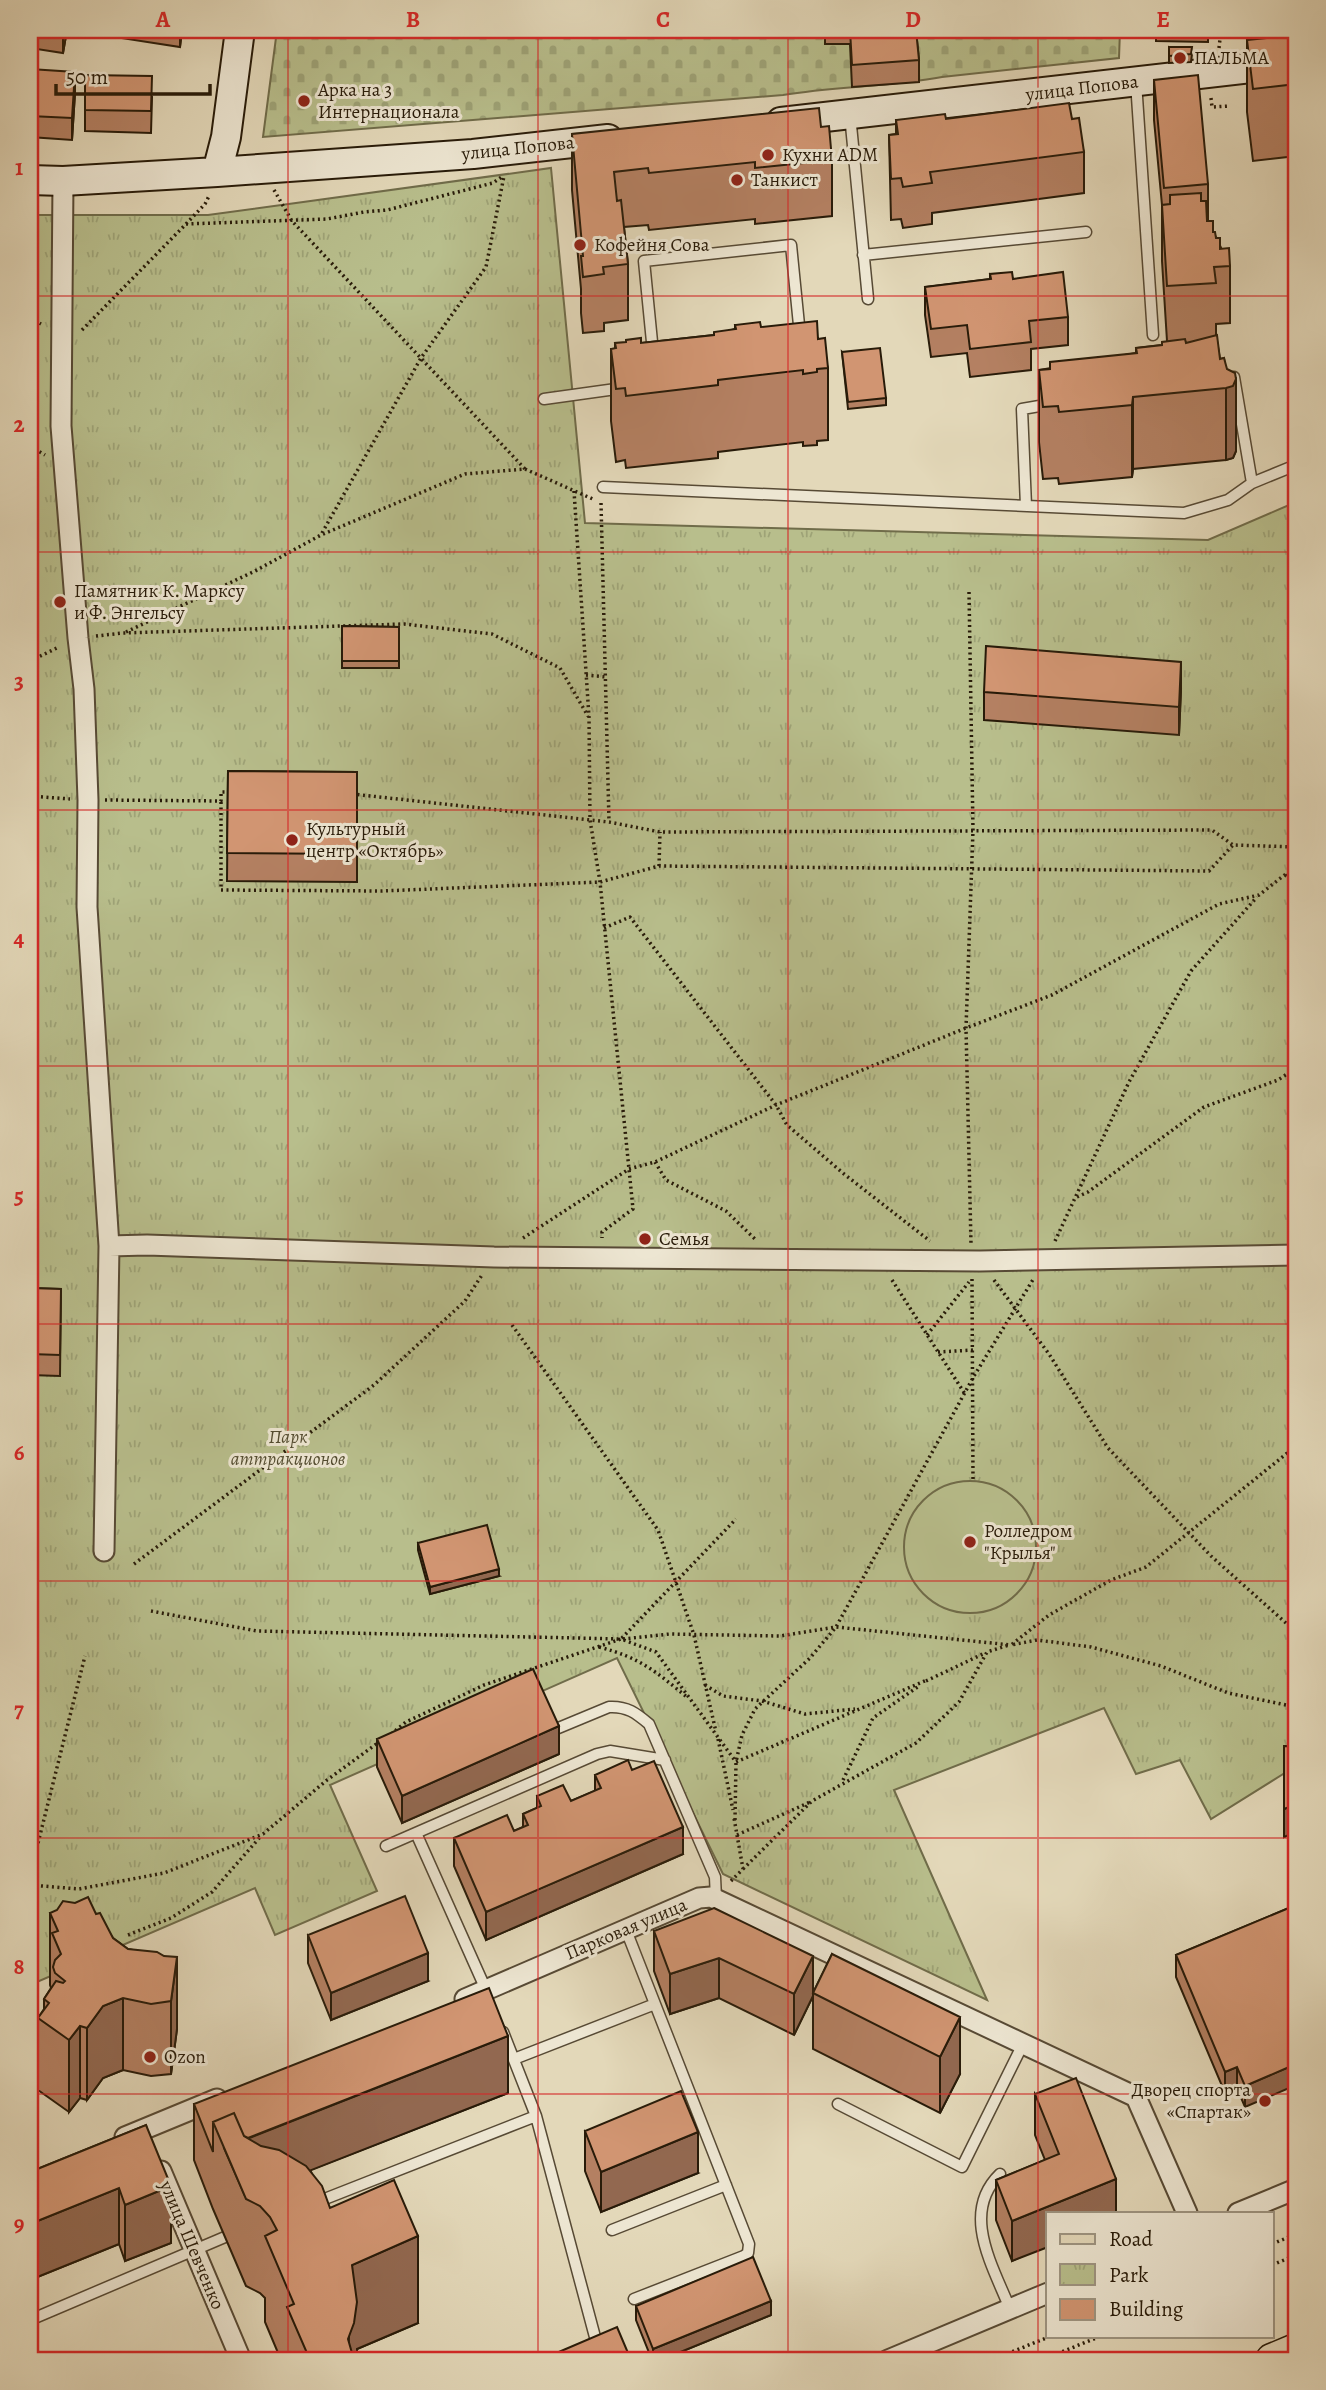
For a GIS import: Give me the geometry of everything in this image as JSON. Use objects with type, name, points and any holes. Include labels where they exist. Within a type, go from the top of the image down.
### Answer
[{"type":"main road","points":[[214,182],[226,136],[240,30]]},
{"type":"main road","name":"улица Попова","points":[[755,124],[1296,63]]},
{"type":"main road","name":"улица Попова","points":[[30,180],[214,182],[634,136]]},
{"type":"main road","points":[[1272,2360],[1296,2350]]},
{"type":"street","points":[[63,181],[61,426],[84,689],[88,907],[109,1246],[104,1551]]},
{"type":"street","points":[[109,1246],[494,1257],[879,1259],[970,1264],[1047,1258],[1296,1255]]},
{"type":"street","name":"Парковая улица","points":[[448,2006],[488,1995],[699,1898],[716,1899]]},
{"type":"street","points":[[716,1899],[1136,2097],[1187,2212]]},
{"type":"street","points":[[106,2145],[149,2142],[232,2093]]},
{"type":"street","name":"улица Шевченко","points":[[149,2142],[242,2360]]},
{"type":"street","points":[[1240,2212],[1296,2189]]},
{"type":"street","points":[[888,2360],[1046,2294]]},
{"type":"lane","points":[[1136,82],[1153,335]]},
{"type":"lane","points":[[850,115],[867,299]]},
{"type":"lane","points":[[863,255],[1086,232]]},
{"type":"lane","points":[[654,356],[643,261],[778,246],[791,245],[800,341]]},
{"type":"lane","points":[[1220,377],[1233,375],[1252,483]]},
{"type":"lane","points":[[544,399],[632,387]]},
{"type":"lane","points":[[1026,506],[1022,409],[1062,403]]},
{"type":"lane","points":[[603,487],[1184,513],[1228,500],[1252,483],[1296,465]]},
{"type":"lane","points":[[556,1729],[608,1707],[618,1706],[632,1710],[649,1724],[715,1877],[716,1899]]},
{"type":"lane","points":[[386,1846],[597,1754],[610,1751],[665,1760]]},
{"type":"lane","points":[[416,1833],[488,1995]]},
{"type":"lane","points":[[625,1930],[749,2244],[748,2253],[634,2299]]},
{"type":"lane","points":[[514,2059],[655,2004]]},
{"type":"lane","points":[[497,2017],[536,2116],[600,2349]]},
{"type":"lane","points":[[838,2105],[962,2167],[1023,2044]]},
{"type":"lane","points":[[303,2207],[536,2116]]},
{"type":"lane","points":[[1000,2174],[988,2188],[983,2200],[980,2227],[1010,2309]]},
{"type":"lane","points":[[612,2230],[726,2185]]},
{"type":"lane","points":[[30,2319],[225,2238]]},
{"type":"lane","points":[[584,2342],[595,2337]]},
{"type":"path","points":[[186,224],[327,219],[387,210],[493,183],[505,174],[486,267],[421,358],[321,535]]},
{"type":"path","points":[[63,344],[81,331],[205,204],[214,182]]},
{"type":"path","points":[[274,189],[292,221],[525,470],[601,503]]},
{"type":"path","points":[[123,633],[255,571],[321,535],[465,474],[525,470]]},
{"type":"path","points":[[603,487],[601,503],[609,822]]},
{"type":"path","points":[[574,491],[589,718],[590,820],[600,882],[632,1209],[602,1232],[600,1257]]},
{"type":"path","points":[[969,592],[972,830],[966,1028],[974,1350],[973,1480]]},
{"type":"path","points":[[30,661],[78,638],[123,633],[404,624],[492,634],[560,668],[589,718]]},
{"type":"path","points":[[586,676],[606,677]]},
{"type":"path","points":[[235,792],[221,792],[221,890],[382,891],[600,882],[659,866],[1209,871],[1233,845]]},
{"type":"path","points":[[342,794],[369,794],[609,822],[660,832],[1212,830],[1233,845],[1296,847]]},
{"type":"path","points":[[30,796],[88,800],[220,801]]},
{"type":"path","points":[[659,866],[660,832]]},
{"type":"path","points":[[735,1820],[736,1762],[742,1735],[755,1709],[810,1658],[836,1627],[974,1376],[1047,1258],[1129,1083],[1191,971],[1259,895],[1296,866]]},
{"type":"path","points":[[1285,874],[1296,882]]},
{"type":"path","points":[[134,1564],[374,1385],[466,1301],[494,1257],[629,1169],[655,1162],[776,1105],[1052,995],[1219,904],[1259,895]]},
{"type":"path","points":[[604,928],[630,917],[776,1105],[787,1125],[844,1174],[970,1264],[1015,1308],[1049,1354],[1108,1448],[1211,1556],[1296,1632]]},
{"type":"path","points":[[1074,1197],[1088,1192],[1204,1107],[1278,1080],[1296,1068]]},
{"type":"path","points":[[655,1162],[666,1180],[726,1211],[775,1259]]},
{"type":"path","points":[[879,1259],[965,1394]]},
{"type":"path","points":[[927,1335],[970,1264]]},
{"type":"path","points":[[512,1325],[658,1530],[694,1634],[735,1820],[743,1869]]},
{"type":"path","points":[[938,1352],[974,1350]]},
{"type":"path","points":[[151,1611],[257,1631],[621,1639],[694,1634],[780,1636],[836,1627],[1011,1644],[1049,1615],[1111,1580],[1146,1567],[1296,1446]]},
{"type":"path","points":[[128,1935],[171,1918],[212,1892],[263,1834],[327,1780],[406,1723],[484,1685],[621,1639],[736,1519]]},
{"type":"path","points":[[621,1639],[656,1651],[736,1762]]},
{"type":"path","points":[[736,1762],[987,1652],[1011,1644],[1037,1640],[1091,1647],[1161,1666],[1228,1693],[1296,1707]]},
{"type":"path","points":[[598,1646],[626,1654],[648,1665],[692,1701]]},
{"type":"path","points":[[737,1835],[811,1801],[916,1742],[959,1702],[987,1652]]},
{"type":"path","points":[[30,1875],[85,1656]]},
{"type":"path","points":[[842,1782],[873,1718],[927,1680]]},
{"type":"path","points":[[705,1685],[723,1696],[762,1701],[805,1714],[861,1708]]},
{"type":"path","points":[[715,1877],[727,1884],[811,1801]]},
{"type":"path","points":[[30,1885],[79,1889],[164,1873],[263,1834]]},
{"type":"path","points":[[1274,2243],[1296,2234]]},
{"type":"path","points":[[1274,2264],[1296,2255]]},
{"type":"path","points":[[992,2360],[1046,2338]]},
{"type":"path","points":[[1042,2360],[1096,2338]]},
{"type":"green space","points":[[277,30],[1120,30],[1119,58],[783,95],[263,137]]},
{"type":"green space","name":"Парк аттракционов","points":[[551,168],[585,523],[1208,540],[1296,502],[1296,1766],[1211,1819],[1180,1760],[1136,1774],[1104,1708],[894,1790],[987,2000],[723,1874],[617,1658],[330,1785],[377,1891],[275,1935],[255,1888],[30,1985],[30,215],[208,215]]},
{"type":"green space","name":"Ролледром \"Крылья\"","points":[[970,1481],[995,1486],[1017,1500],[1031,1522],[1036,1547],[1031,1572],[1017,1594],[995,1608],[970,1613],[945,1608],[923,1594],[909,1572],[904,1547],[909,1522],[923,1500],[945,1486]]},
{"type":"building","points":[[850,30],[916,30],[919,60],[852,65]]},
{"type":"building","points":[[1296,35],[1296,84],[1253,89],[1247,40]]},
{"type":"building","points":[[1169,47],[1192,47],[1191,54],[1169,56]]},
{"type":"building","points":[[30,69],[75,72],[72,118],[30,116]]},
{"type":"building","points":[[85,75],[152,76],[151,111],[85,110]]},
{"type":"building","points":[[1198,75],[1208,184],[1164,188],[1154,80]]},
{"type":"building","points":[[1069,103],[1072,119],[1079,118],[1084,152],[930,172],[932,183],[903,187],[901,178],[891,179],[889,135],[898,134],[896,120],[945,114],[946,119]]},
{"type":"building","points":[[819,108],[821,127],[829,126],[832,160],[755,168],[755,162],[649,173],[648,168],[614,172],[617,201],[621,200],[628,264],[603,267],[604,274],[583,277],[572,134]]},
{"type":"building","points":[[1201,193],[1201,201],[1206,201],[1207,221],[1213,221],[1213,232],[1216,238],[1220,238],[1220,249],[1229,248],[1230,266],[1214,267],[1216,283],[1167,286],[1162,205],[1170,204],[1170,195]]},
{"type":"building","points":[[1012,272],[1013,279],[1063,272],[1068,317],[1029,321],[1031,342],[970,349],[967,325],[931,329],[925,287],[991,279],[990,274]]},
{"type":"building","points":[[817,321],[818,339],[825,338],[828,368],[817,369],[817,372],[803,374],[803,370],[718,380],[718,385],[626,396],[625,388],[616,389],[611,349],[616,348],[615,343],[641,338],[641,343],[714,335],[714,332],[736,329],[735,325],[760,322],[761,327]]},
{"type":"building","points":[[1217,335],[1220,359],[1224,358],[1227,369],[1235,373],[1233,386],[1133,397],[1132,405],[1059,412],[1058,406],[1043,407],[1039,370],[1050,369],[1050,362],[1137,353],[1136,348],[1162,345],[1162,342],[1185,339],[1186,343]]},
{"type":"building","points":[[880,348],[886,398],[848,402],[842,352]]},
{"type":"building","points":[[342,626],[399,627],[399,661],[342,661]]},
{"type":"building","points":[[986,646],[1181,662],[1179,707],[984,692]]},
{"type":"building","name":"Культурный центр «Октябрь»","points":[[228,771],[357,772],[357,854],[227,853]]},
{"type":"building","points":[[30,1288],[61,1289],[60,1355],[30,1354]]},
{"type":"building","points":[[487,1525],[499,1569],[430,1587],[418,1543]]},
{"type":"building","points":[[533,1669],[559,1726],[402,1796],[377,1739]]},
{"type":"building","points":[[1284,1746],[1296,1747],[1296,1826],[1289,1807],[1284,1809]]},
{"type":"building","points":[[628,1760],[632,1770],[654,1761],[683,1827],[486,1912],[454,1838],[507,1815],[514,1831],[528,1825],[523,1814],[541,1806],[537,1796],[563,1785],[571,1801],[601,1788],[595,1775]]},
{"type":"building","points":[[1296,1826],[1296,1847],[1289,1841]]},
{"type":"building","points":[[405,1896],[428,1953],[331,1993],[308,1935]]},
{"type":"building","points":[[88,1897],[113,1938],[128,1949],[177,1957],[171,2001],[151,2004],[123,1998],[103,2006],[87,2028],[80,2026],[69,2040],[38,2018],[49,2003],[44,1999],[56,1981],[65,1981],[55,1973],[53,1967],[61,1954],[52,1933],[58,1931],[50,1913],[57,1910],[63,1901],[75,1903]]},
{"type":"building","points":[[1296,1905],[1296,2064],[1245,2086],[1237,2067],[1225,2072],[1176,1955]]},
{"type":"building","points":[[714,1908],[813,1956],[794,1994],[719,1958],[670,1974],[654,1931]]},
{"type":"building","points":[[832,1954],[960,2017],[940,2057],[813,1993]]},
{"type":"building","points":[[489,1988],[508,2036],[248,2138],[244,2136],[234,2113],[213,2122],[213,2152],[194,2104]]},
{"type":"building","points":[[1076,2078],[1116,2179],[1012,2221],[996,2180],[1059,2154],[1035,2094]]},
{"type":"building","points":[[681,2091],[698,2132],[601,2172],[585,2131]]},
{"type":"building","points":[[234,2113],[244,2136],[261,2146],[279,2150],[306,2166],[322,2186],[330,2208],[394,2180],[418,2236],[352,2265],[357,2302],[348,2339],[354,2360],[310,2360],[287,2307],[294,2304],[265,2236],[277,2230],[260,2206],[246,2199],[213,2122]]},
{"type":"building","points":[[146,2125],[171,2186],[125,2205],[119,2188],[30,2224],[30,2172]]},
{"type":"building","points":[[753,2257],[771,2301],[653,2349],[636,2306]]},
{"type":"building","points":[[617,2327],[631,2360],[540,2360]]},
{"type":"place","name":"ПАЛЬМА","points":[[1180,58]]},
{"type":"place","name":"Арка на 3 Интернационала","points":[[304,101]]},
{"type":"place","name":"Кухни ADM","points":[[768,155]]},
{"type":"place","name":"Танкист","points":[[737,180]]},
{"type":"place","name":"Кофейня Сова","points":[[580,245]]},
{"type":"place","name":"Памятник К. Марксу и Ф. Энгельсу","points":[[60,602]]},
{"type":"place","name":"Культурный центр «Октябрь»","points":[[292,840]]},
{"type":"place","name":"Семья","points":[[645,1239]]},
{"type":"place","name":"Ролледром \"Крылья\"","points":[[970,1542]]},
{"type":"place","name":"Ozon","points":[[150,2057]]},
{"type":"place","name":"Дворец спорта «Спартак»","points":[[1265,2101]]}]
